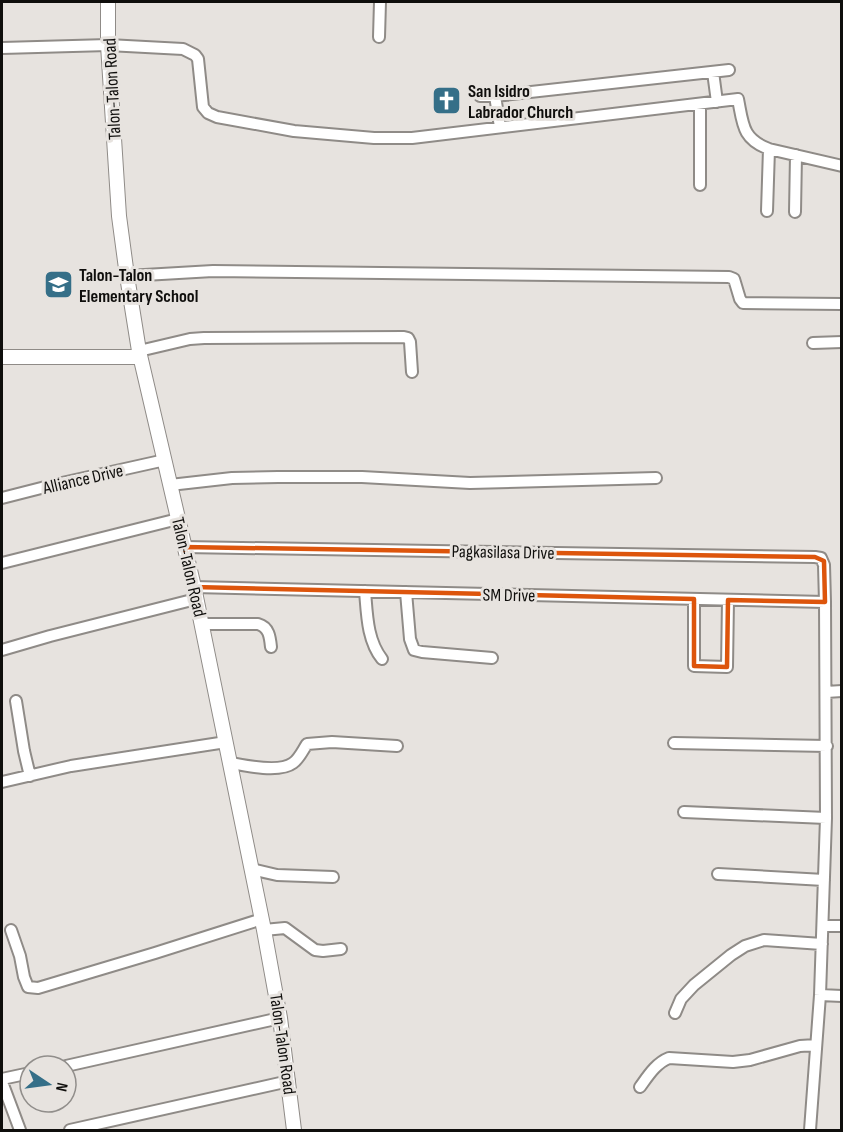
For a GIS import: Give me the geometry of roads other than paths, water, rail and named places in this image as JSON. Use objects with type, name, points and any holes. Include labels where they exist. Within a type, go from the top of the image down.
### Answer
[{"type":"street","name":"Talon-Talon Road","points":[[108,2],[108,45],[119,216],[127,276],[140,354],[202,624],[263,924],[280,1018],[294,1131]]},
{"type":"street","points":[[379,37],[380,2]]},
{"type":"street","points":[[2,48],[108,45],[183,50],[195,55],[198,59],[203,107],[208,113],[217,117],[294,132],[374,138],[412,138],[738,99],[743,126],[752,141],[758,145],[842,166]]},
{"type":"street","points":[[480,96],[729,70]]},
{"type":"street","points":[[713,72],[717,102]]},
{"type":"street","points":[[495,96],[500,127]]},
{"type":"street","points":[[700,104],[700,185]]},
{"type":"street","points":[[767,211],[769,149]]},
{"type":"street","points":[[795,212],[796,155]]},
{"type":"street","points":[[127,276],[213,271],[729,277],[734,279],[743,303],[842,304]]},
{"type":"street","points":[[2,357],[140,354],[190,339],[404,337],[410,342],[411,372]]},
{"type":"street","points":[[813,343],[842,342]]},
{"type":"street","name":"Alliance Drive","points":[[2,498],[165,460]]},
{"type":"street","points":[[170,485],[232,478],[266,477],[362,477],[470,483],[656,478]]},
{"type":"street","points":[[2,562],[178,519]]},
{"type":"street","name":"Pagkasilasa Drive","points":[[184,547],[815,557],[821,558],[824,565],[825,602]]},
{"type":"street","points":[[365,591],[372,644],[382,659]]},
{"type":"street","name":"SM Drive","points":[[2,650],[195,593],[365,591],[825,602]]},
{"type":"street","points":[[406,592],[410,639],[414,650],[492,658]]},
{"type":"street","points":[[694,599],[694,666],[727,667],[728,600]]},
{"type":"street","points":[[810,1131],[823,926],[827,746],[825,602]]},
{"type":"street","points":[[202,624],[258,624],[264,626],[268,632],[271,647]]},
{"type":"street","points":[[826,692],[842,690]]},
{"type":"street","points":[[16,701],[30,776]]},
{"type":"street","points":[[2,782],[70,766],[226,742]]},
{"type":"street","points":[[231,763],[255,767],[285,767],[294,762],[307,744],[332,742],[397,746]]},
{"type":"street","points":[[674,743],[827,746]]},
{"type":"street","points":[[684,812],[826,818]]},
{"type":"street","points":[[251,869],[288,876],[333,877]]},
{"type":"street","points":[[718,874],[824,880]]},
{"type":"street","points":[[11,930],[28,987],[38,988],[263,924],[285,928],[315,950],[341,949]]},
{"type":"street","points":[[823,926],[842,926]]},
{"type":"street","points":[[675,1013],[681,999],[694,984],[745,946],[764,940],[822,944]]},
{"type":"street","points":[[820,995],[842,996]]},
{"type":"street","points":[[78,1063],[280,1018]]},
{"type":"street","points":[[640,1087],[662,1061],[669,1058],[734,1062],[750,1060],[800,1046],[816,1045]]},
{"type":"street","points":[[18,1076],[2,1081],[20,1131]]},
{"type":"street","points":[[70,1131],[95,1128],[288,1081]]},
{"type":"place","name":"San Isidro Labrador Church","points":[[447,101]]},
{"type":"place","name":"Talon-Talon Elementary School","points":[[58,285]]}]
